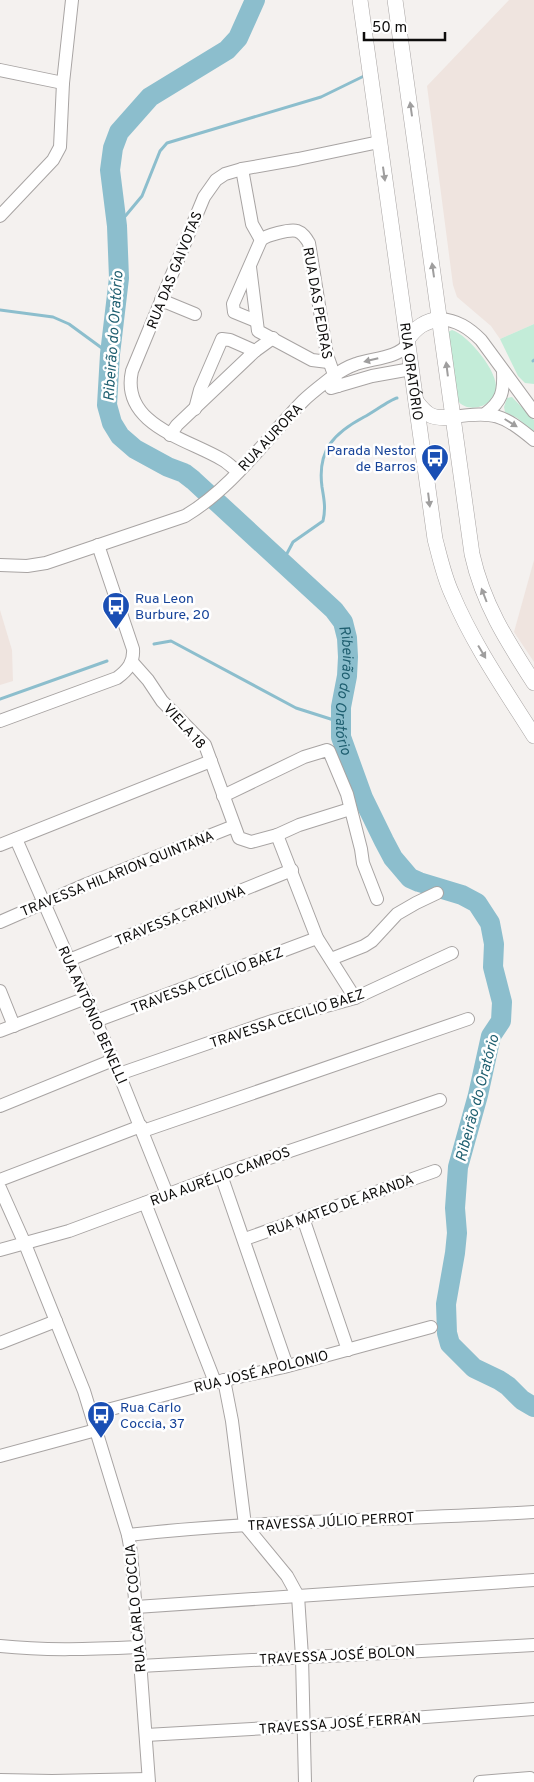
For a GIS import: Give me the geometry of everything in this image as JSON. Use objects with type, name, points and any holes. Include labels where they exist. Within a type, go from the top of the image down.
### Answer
[{"type":"main road","points":[[360,0],[369,0]]},
{"type":"main road","name":"RUA ORATÓRIO","points":[[360,0],[435,540],[452,594],[470,632],[534,736]]},
{"type":"main road","points":[[395,0],[470,541],[476,570],[488,605],[496,622],[534,683]]},
{"type":"main road","points":[[408,342],[417,327],[440,318]]},
{"type":"main road","points":[[416,399],[430,416],[441,419],[453,417]]},
{"type":"street","points":[[0,216],[57,154],[61,139],[63,83],[72,0]]},
{"type":"street","points":[[350,0],[360,0]]},
{"type":"street","points":[[0,70],[63,83]]},
{"type":"street","name":"RUA DAS GAIVOTAS","points":[[238,472],[222,460],[153,424],[136,404],[131,392],[130,380],[132,370],[204,197],[216,180],[225,174],[379,142]]},
{"type":"street","points":[[242,169],[252,224],[261,240],[233,304],[233,309],[234,312],[256,322]]},
{"type":"street","name":"RUA DAS PEDRAS","points":[[261,240],[265,236],[294,231],[304,235],[309,243],[328,362],[336,381]]},
{"type":"street","points":[[250,266],[258,331],[312,360],[328,362]]},
{"type":"street","points":[[161,300],[195,314]]},
{"type":"street","points":[[440,318],[450,319],[473,332],[503,371],[530,399],[534,412]]},
{"type":"street","points":[[170,434],[176,426],[255,351],[273,338]]},
{"type":"street","points":[[194,409],[222,339],[230,340],[255,351]]},
{"type":"street","name":"RUA AURORA","points":[[0,565],[27,566],[46,562],[171,521],[198,508],[238,472],[302,402],[313,393],[336,381],[354,365],[397,354],[404,350],[408,342]]},
{"type":"street","name":"RUA AURORA","points":[[336,381],[411,369]]},
{"type":"street","points":[[485,414],[499,402],[504,386],[503,371]]},
{"type":"street","points":[[453,417],[485,414],[507,420],[534,440]]},
{"type":"street","points":[[0,721],[117,678],[124,673],[132,662],[133,649],[98,545]]},
{"type":"street","name":"VIELA 18","points":[[132,662],[148,680],[162,701],[202,740],[234,826]]},
{"type":"street","points":[[223,796],[304,757],[328,750],[347,794],[363,863],[377,899]]},
{"type":"street","points":[[0,845],[211,761]]},
{"type":"street","points":[[234,826],[239,838],[245,841],[258,841],[299,825],[350,809]]},
{"type":"street","name":"TRAVESSA HILARION QUINTANA","points":[[0,922],[44,902],[234,826]]},
{"type":"street","points":[[282,833],[292,870],[317,938],[355,998]]},
{"type":"street","name":"RUA ANTÔNIO BENELLI","points":[[16,838],[119,1074],[168,1194]]},
{"type":"street","name":"TRAVESSA CRAVIUNA","points":[[69,960],[292,870]]},
{"type":"street","points":[[331,959],[364,946],[372,941],[397,914],[437,893]]},
{"type":"street","name":"TRAVESSA CECÍLIO BAEZ","points":[[96,1021],[317,938]]},
{"type":"street","name":"TRAVESSA CECILIO BAEZ","points":[[119,1074],[272,1021],[355,998],[452,953]]},
{"type":"street","points":[[0,991],[14,1026]]},
{"type":"street","points":[[0,1032],[86,998]]},
{"type":"street","points":[[0,1180],[27,1168],[468,1018]]},
{"type":"street","points":[[0,1106],[113,1060]]},
{"type":"street","name":"RUA AURÉLIO CAMPOS","points":[[0,1250],[69,1231],[221,1174],[440,1100]]},
{"type":"street","name":"RUA MATEO DE ARANDA","points":[[245,1239],[436,1171]]},
{"type":"street","points":[[221,1174],[288,1366]]},
{"type":"street","name":"RUA CARLO COCCIA","points":[[0,1188],[25,1244],[84,1391],[128,1535],[136,1607],[149,1780]]},
{"type":"street","points":[[145,1203],[219,1381],[232,1421],[245,1525],[287,1576],[298,1596],[302,1657],[305,1782]]},
{"type":"street","points":[[0,1221],[12,1215]]},
{"type":"street","points":[[303,1218],[348,1350]]},
{"type":"street","points":[[0,1343],[56,1321]]},
{"type":"street","name":"RUA JOSÉ APOLONIO","points":[[92,1414],[219,1381],[288,1366],[431,1327]]},
{"type":"street","points":[[0,1456],[96,1430]]},
{"type":"street","name":"TRAVESSA JÚLIO PERROT","points":[[128,1535],[245,1525],[534,1512]]},
{"type":"street","points":[[136,1607],[534,1580]]},
{"type":"street","name":"TRAVESSA JOSÉ BOLON","points":[[140,1666],[534,1645]]},
{"type":"street","points":[[0,1646],[66,1650],[139,1647]]},
{"type":"street","name":"TRAVESSA JOSÉ FERRAN","points":[[146,1735],[304,1726],[534,1709]]},
{"type":"street","points":[[480,1782],[530,1778]]},
{"type":"street","points":[[0,1780],[149,1780]]},
{"type":"shaded area","points":[[509,0],[534,0],[534,324],[500,339],[491,326],[457,297],[453,285],[427,86]]},
{"type":"shaded area","points":[[534,560],[534,662],[514,632]]},
{"type":"shaded area","points":[[0,610],[12,650],[13,681],[0,685]]},
{"type":"green space","points":[[534,324],[534,384],[525,383],[518,376],[500,339]]},
{"type":"green space","points":[[452,330],[459,333],[474,346],[488,364],[496,382],[494,396],[480,407],[467,407],[457,400],[448,332]]},
{"type":"green space","points":[[512,397],[534,420],[534,432],[517,418],[505,412],[504,407],[507,398]]},
{"type":"waterway","name":"Ribeirão do Oratório","points":[[255,0],[238,38],[227,50],[150,97],[119,132],[113,148],[110,170],[117,226],[119,278],[110,354],[107,405],[112,423],[120,436],[135,449],[168,467],[184,473],[193,480],[334,610],[343,622],[347,638],[348,657],[347,676],[341,707],[341,737],[363,798],[393,858],[410,878],[462,895],[477,903],[490,923],[494,944],[493,967],[502,1002],[501,1021],[491,1036],[478,1095],[458,1167],[455,1208],[457,1233],[446,1304],[447,1333],[450,1344],[474,1368],[499,1380],[522,1400],[534,1407]]},
{"type":"waterway","points":[[117,226],[142,196],[160,151],[167,143],[321,97],[364,76]]},
{"type":"waterway","points":[[0,310],[53,317],[69,324],[110,354]]},
{"type":"waterway","points":[[282,563],[293,542],[323,521],[324,504],[321,474],[322,463],[330,444],[344,429],[397,398]]},
{"type":"waterway","points":[[154,644],[171,641],[296,708],[340,722]]},
{"type":"waterway","points":[[0,699],[107,661]]},
{"type":"place","name":"Parada Nestor de Barros","points":[[435,482]]},
{"type":"place","name":"Rua Leon Burbure, 20","points":[[116,630]]},
{"type":"place","name":"Rua Carlo Coccia, 37","points":[[101,1439]]}]
